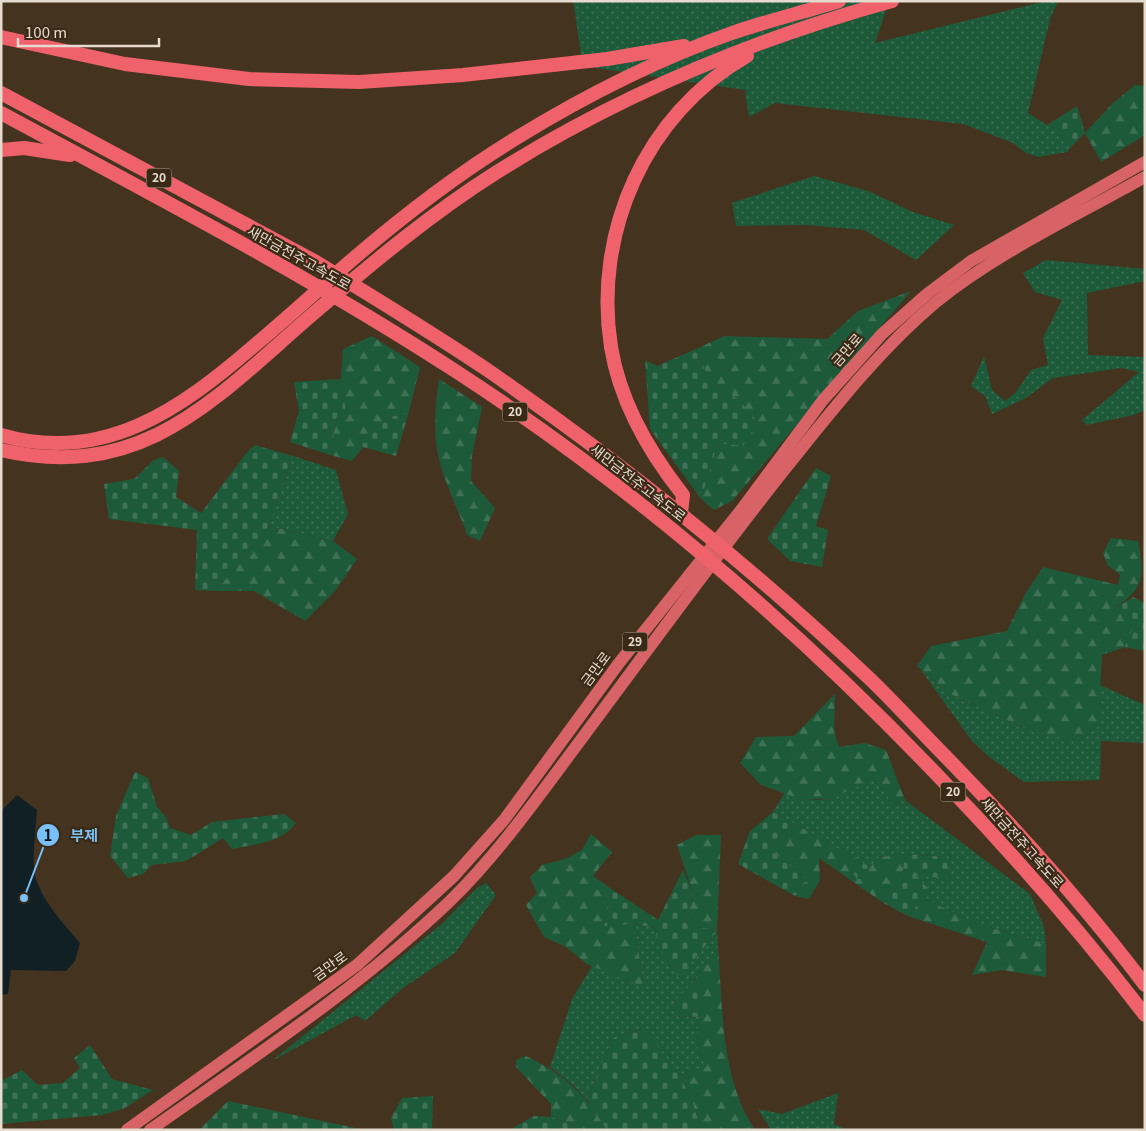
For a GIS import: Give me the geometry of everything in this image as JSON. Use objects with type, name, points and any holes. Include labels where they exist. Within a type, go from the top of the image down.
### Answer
[{"type":"highway","points":[[1,37],[125,64],[249,78],[359,82],[463,75],[674,48],[731,34],[840,1]]},
{"type":"highway","points":[[1,450],[59,457],[86,456],[113,452],[144,442],[173,428],[218,396],[316,311],[397,245],[496,172],[541,145],[675,78],[785,35],[892,1]]},
{"type":"highway","points":[[1,435],[47,442],[79,441],[114,434],[163,414],[208,385],[348,264],[456,177],[566,108],[644,69],[731,34]]},
{"type":"highway","points":[[684,516],[684,495],[649,447],[634,419],[621,386],[611,348],[607,298],[611,251],[620,214],[638,172],[656,141],[676,114],[704,87],[738,62],[785,35]]},
{"type":"highway","name":"새만금전주고속도로","points":[[1,93],[316,262],[360,289],[484,368],[575,433],[684,516],[752,573],[871,680],[1007,820],[1116,947],[1145,985]]},
{"type":"highway","name":"새만금전주고속도로","points":[[1,113],[345,302],[458,373],[558,442],[678,534],[741,586],[867,702],[1007,848],[1101,958],[1145,1015]]},
{"type":"highway","points":[[1,150],[24,148],[83,157]]},
{"type":"highway","name":"금만로","points":[[127,1130],[357,965],[454,876],[504,820],[619,663],[741,510],[823,400],[882,334],[927,294],[971,261],[1145,162]]},
{"type":"highway","name":"금만로","points":[[150,1130],[287,1033],[354,982],[451,900],[513,830],[746,519],[819,426],[896,341],[934,304],[980,270],[1145,177]]},
{"type":"green space","points":[[573,1],[889,1],[875,43],[1047,1],[1058,1],[1050,19],[1028,113],[1061,134],[1072,146],[1067,152],[1038,157],[1026,153],[1013,143],[963,124],[775,103],[749,117],[745,90],[583,66]]},
{"type":"green space","points":[[1135,85],[1145,86],[1145,135],[1101,162],[1085,133],[1112,104]]},
{"type":"green space","points":[[1077,106],[1085,133],[1072,146],[1047,125]]},
{"type":"green space","points":[[814,176],[868,191],[913,212],[954,225],[916,260],[864,230],[805,225],[736,226],[732,203]]},
{"type":"green space","points":[[1046,260],[1145,269],[1145,281],[1087,293],[1088,355],[1145,357],[1145,410],[1134,415],[1087,425],[1082,420],[1139,372],[1121,368],[1053,378],[1026,398],[992,414],[985,396],[971,386],[984,356],[992,390],[1005,401],[1016,392],[1031,370],[1048,365],[1043,338],[1062,300],[1035,292],[1023,273]]},
{"type":"green space","points":[[911,291],[732,501],[714,510],[701,499],[718,443],[739,400],[708,377],[696,349],[724,336],[827,339],[858,311]]},
{"type":"green space","points":[[372,336],[420,367],[408,415],[393,416],[358,441],[363,447],[352,461],[330,455],[337,415],[346,412],[341,379],[343,349]]},
{"type":"green space","points":[[696,349],[708,377],[739,400],[758,422],[743,446],[718,443],[701,499],[650,429],[645,360],[657,366]]},
{"type":"green space","points":[[341,379],[346,412],[337,415],[330,455],[290,442],[299,411],[294,382]]},
{"type":"green space","points":[[439,379],[482,407],[472,456],[471,481],[495,508],[480,541],[467,535],[438,454],[435,426]]},
{"type":"green space","points":[[408,415],[396,456],[363,447],[358,441],[393,416]]},
{"type":"green space","points":[[255,445],[293,456],[269,526],[216,591],[195,590],[197,530],[109,519],[104,484],[134,479],[154,460],[163,457],[179,471],[176,497],[201,513],[248,451]]},
{"type":"green space","points":[[293,456],[336,470],[348,514],[333,541],[269,526]]},
{"type":"green space","points":[[816,468],[831,476],[816,526],[828,530],[822,567],[790,561],[767,539]]},
{"type":"green space","points":[[269,526],[333,541],[357,559],[335,591],[305,621],[254,591],[216,591]]},
{"type":"green space","points":[[1111,538],[1138,541],[1142,572],[1133,593],[1115,608],[1134,627],[1125,647],[1102,655],[1098,727],[1074,740],[1031,731],[950,694],[917,666],[931,646],[1007,631],[1024,596],[1043,567],[1118,585],[1120,574],[1108,566],[1103,553]]},
{"type":"green space","points":[[1133,597],[1145,603],[1145,651],[1125,647],[1133,627],[1115,608]]},
{"type":"green space","points":[[921,670],[950,694],[1031,731],[1098,726],[1100,685],[1145,705],[1145,743],[1101,741],[1100,780],[1024,782],[988,756],[972,741]]},
{"type":"green space","points":[[835,694],[834,731],[839,747],[865,743],[886,750],[905,800],[893,804],[873,777],[834,798],[802,800],[761,785],[740,763],[756,737],[794,736]]},
{"type":"green space","points":[[135,772],[148,778],[157,807],[166,817],[170,828],[191,835],[212,822],[284,814],[296,823],[283,835],[267,842],[232,849],[223,838],[186,861],[152,865],[143,874],[128,878],[110,856],[116,816]]},
{"type":"green space","points":[[873,777],[893,804],[905,800],[1030,894],[1044,927],[1046,944],[975,923],[923,898],[930,890],[914,876],[945,857],[905,854],[879,857],[870,867],[773,812],[785,792],[810,800],[820,800],[840,794]]},
{"type":"green space","points":[[773,812],[793,823],[771,844],[773,852],[807,880],[795,896],[738,864],[750,831]]},
{"type":"green space","points":[[793,823],[855,858],[852,871],[864,879],[870,867],[879,857],[905,854],[903,870],[882,902],[819,858],[820,880],[809,899],[795,896],[807,880],[773,852],[771,844]]},
{"type":"green space","points":[[591,834],[612,852],[593,876],[613,890],[604,925],[634,924],[644,987],[587,964],[566,947],[544,937],[526,905],[537,893],[530,877],[542,865],[565,859],[582,850]]},
{"type":"green space","points":[[696,835],[721,835],[717,931],[686,924],[693,893],[677,845]]},
{"type":"green space","points":[[905,854],[946,857],[949,878],[915,876],[930,890],[908,916],[882,902],[903,870]]},
{"type":"green space","points":[[855,858],[870,867],[864,879],[857,879],[852,871]]},
{"type":"green space","points":[[683,870],[693,893],[686,924],[717,931],[679,978],[659,947],[655,928],[634,924],[604,926],[613,890],[658,920]]},
{"type":"green space","points":[[486,883],[496,895],[455,953],[403,988],[365,1021],[356,1015],[272,1061],[443,923],[477,888]]},
{"type":"green space","points":[[923,898],[975,923],[1046,944],[1046,977],[1002,970],[972,975],[987,942],[908,916]]},
{"type":"green space","points":[[634,924],[655,928],[659,947],[679,977],[717,931],[718,947],[697,978],[675,1001],[678,1016],[700,1017],[695,1043],[707,1066],[680,1076],[642,1028],[613,1038],[587,1100],[573,1085],[550,1067],[572,999],[592,966],[644,986]]},
{"type":"green space","points":[[718,947],[725,1042],[729,1065],[735,1088],[755,1130],[701,1130],[692,1101],[680,1076],[707,1066],[695,1043],[700,1017],[697,978]]},
{"type":"green space","points":[[697,978],[700,1017],[678,1016],[675,1001]]},
{"type":"green space","points":[[643,1028],[680,1076],[692,1101],[701,1130],[607,1130],[587,1100],[613,1038]]},
{"type":"green space","points":[[90,1045],[112,1079],[153,1090],[123,1109],[102,1115],[1,1124],[1,1081],[22,1070],[38,1085],[63,1083],[80,1068],[74,1058]]},
{"type":"green space","points":[[526,1056],[551,1070],[573,1086],[591,1106],[607,1130],[576,1130],[573,1125],[551,1117],[551,1104],[516,1067],[516,1060]]},
{"type":"green space","points":[[838,1093],[834,1124],[848,1130],[771,1130],[758,1109],[782,1114]]},
{"type":"green space","points":[[433,1096],[432,1130],[394,1130],[391,1118],[402,1098]]},
{"type":"green space","points":[[228,1101],[365,1130],[200,1129]]},
{"type":"green space","points":[[534,1116],[551,1117],[573,1125],[576,1130],[509,1130]]},
{"type":"shaded area","points":[[17,795],[37,810],[34,864],[39,888],[55,913],[80,943],[75,961],[66,971],[11,970],[8,994],[1,995],[1,811]]},
{"type":"place","name":"부제","points":[[24,898]]}]
